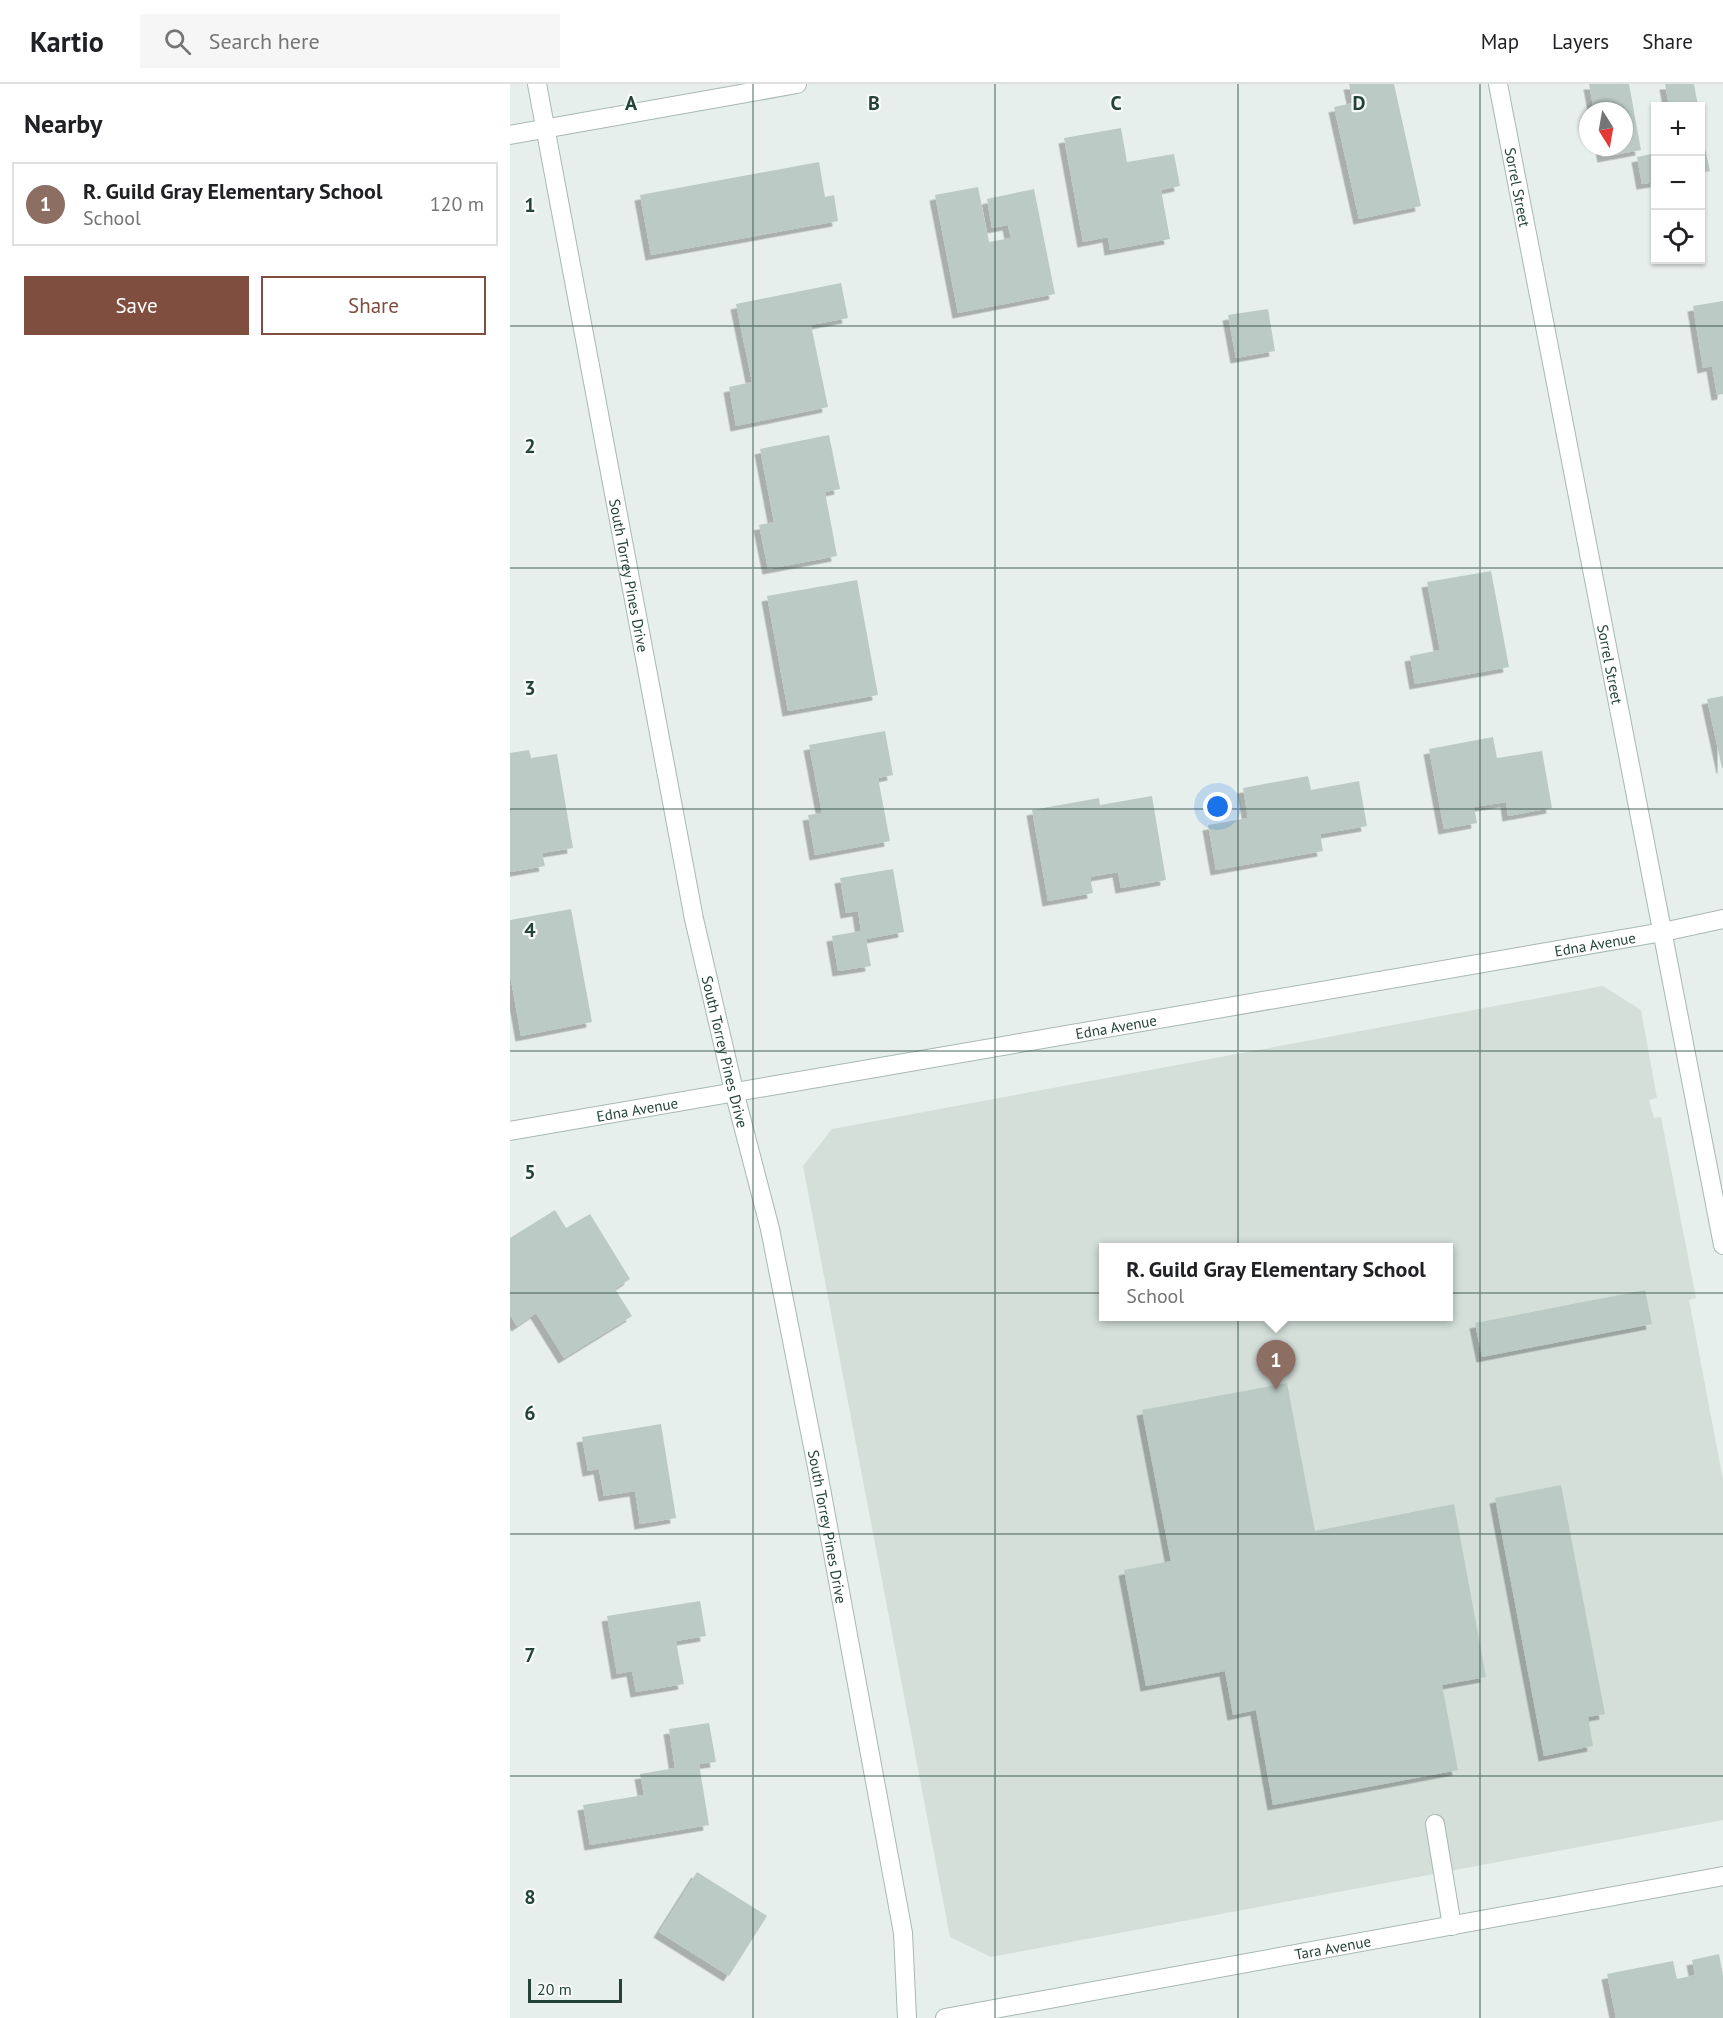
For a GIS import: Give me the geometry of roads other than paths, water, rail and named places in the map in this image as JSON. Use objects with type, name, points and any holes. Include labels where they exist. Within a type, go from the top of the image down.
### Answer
[{"type":"street","name":"South Torrey Pines Drive","points":[[537,84],[692,908],[734,1091],[770,1229],[817,1467],[903,1933],[907,2018]]},
{"type":"street","points":[[510,135],[797,84]]},
{"type":"street","name":"Sorrel Street","points":[[1498,84],[1723,1245]]},
{"type":"street","name":"Edna Avenue","points":[[510,1131],[1664,932],[1723,919]]},
{"type":"street","points":[[1435,1824],[1452,1926]]},
{"type":"street","name":"Tara Avenue","points":[[945,2018],[1723,1876]]},
{"type":"place","name":"R. Guild Gray Elementary School","points":[[1276,1390]]}]
